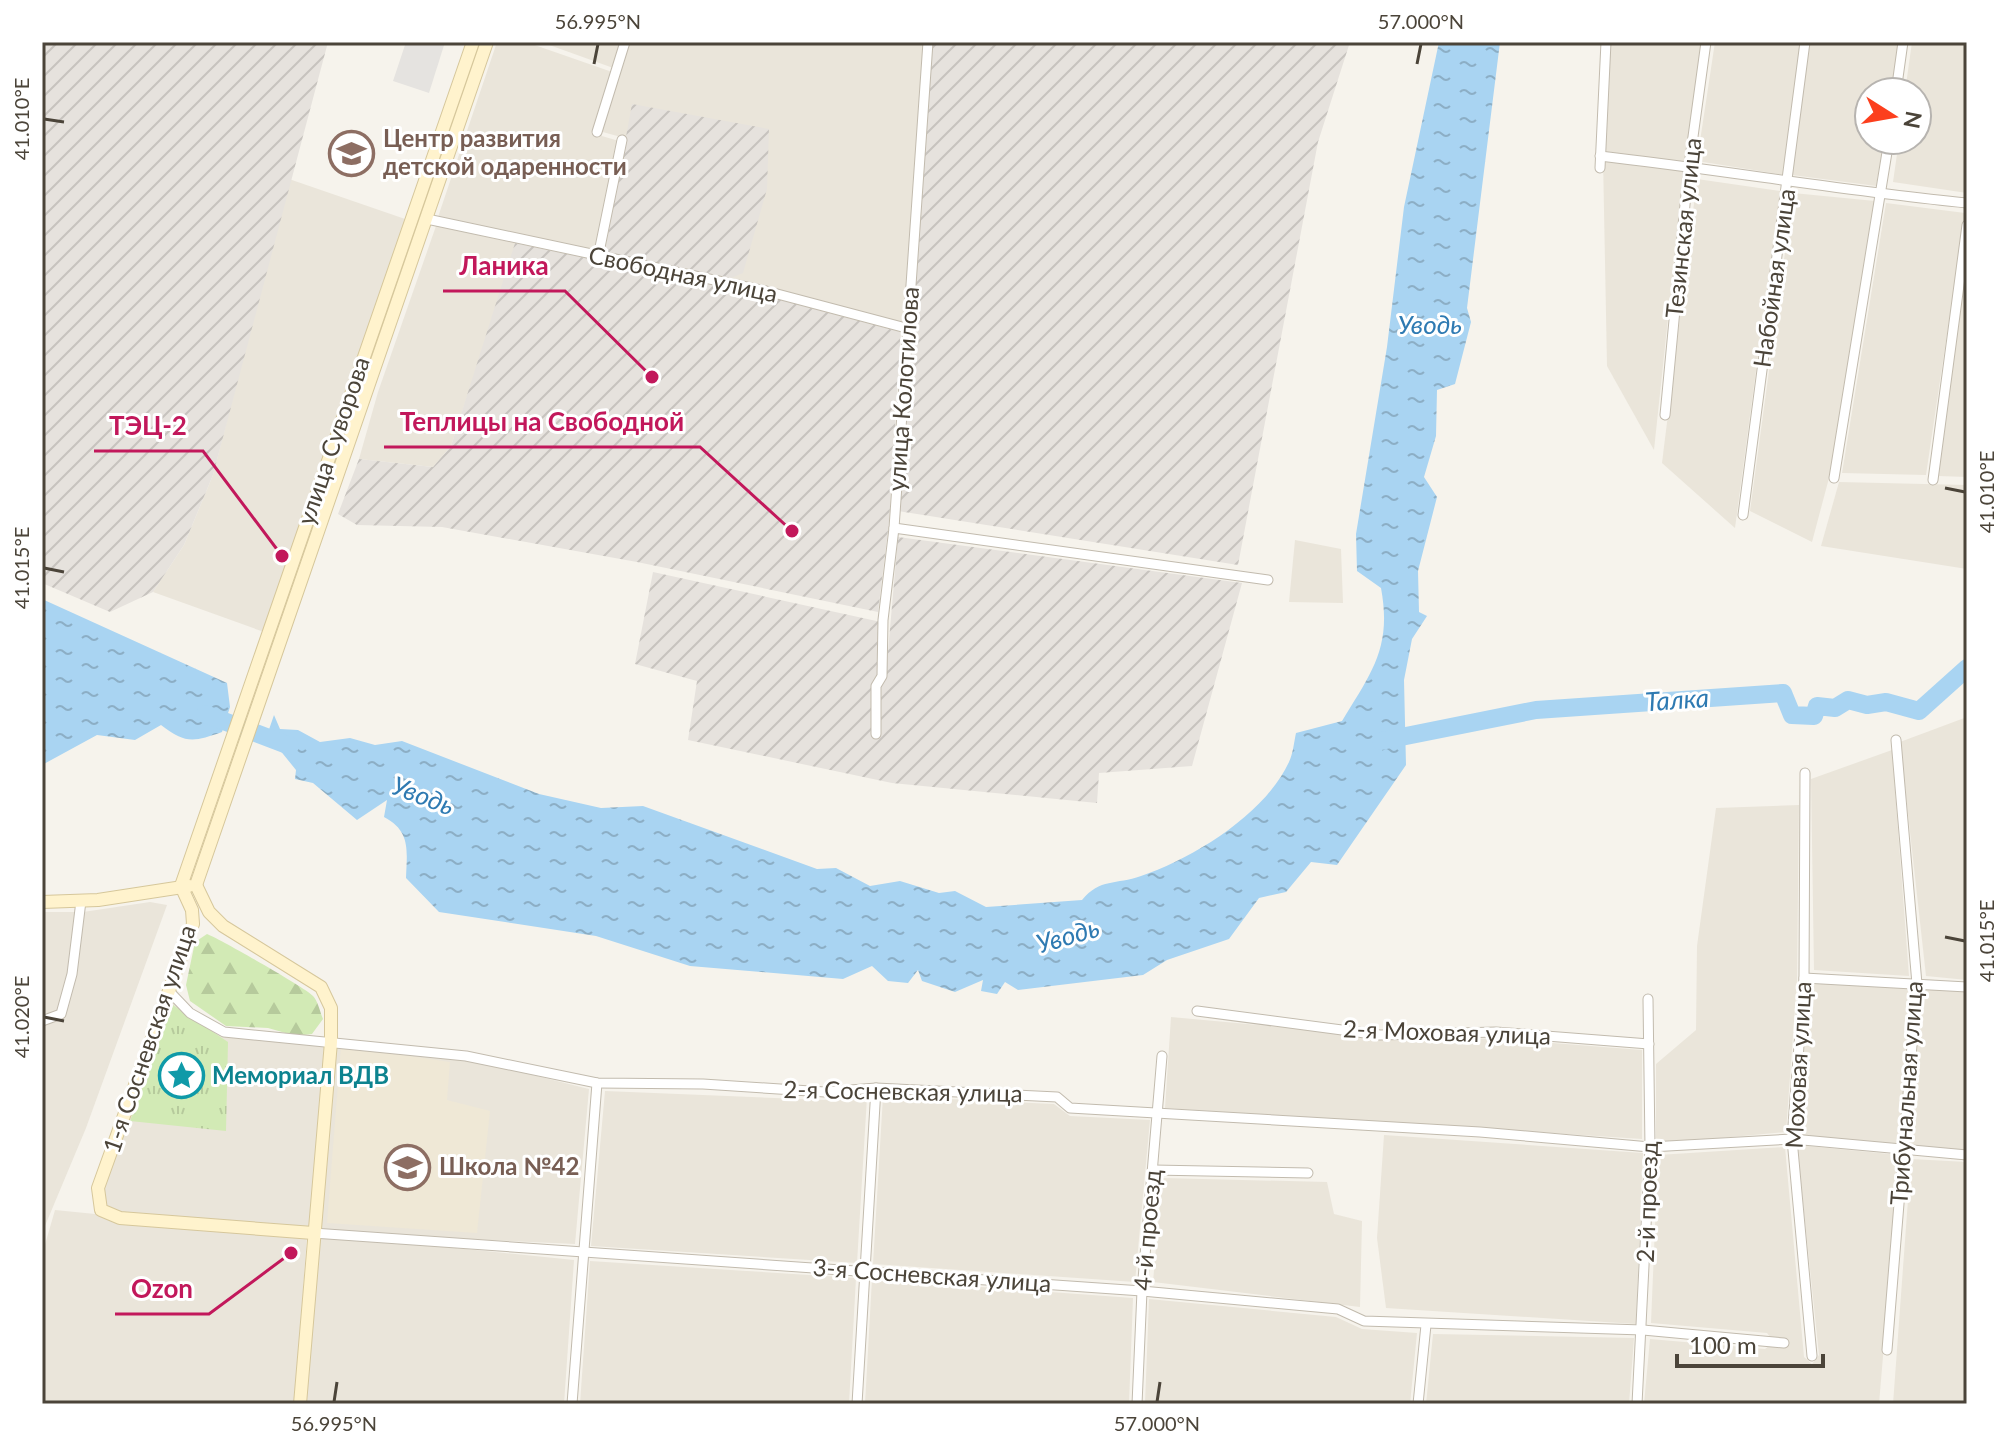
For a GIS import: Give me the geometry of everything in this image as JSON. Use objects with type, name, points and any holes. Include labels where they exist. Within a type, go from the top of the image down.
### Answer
[{"type":"main road","name":"улица Суворова","points":[[181,886],[473,42]]},
{"type":"main road","name":"улица Суворова","points":[[196,885],[487,42]]},
{"type":"main road","name":"Свободная улица","points":[[412,215],[427,219]]},
{"type":"main road","points":[[310,512],[324,518]]},
{"type":"main road","points":[[181,886],[196,885],[209,912],[223,926],[321,987],[331,1008],[331,1042],[300,1404]]},
{"type":"main road","name":"1-я Сосневская улица","points":[[42,902],[81,901],[181,886],[192,910],[193,924],[98,1188]]},
{"type":"main road","name":"3-я Сосневская улица","points":[[98,1188],[101,1210],[120,1218],[313,1233]]},
{"type":"street","points":[[597,132],[625,42]]},
{"type":"street","name":"улица Колотилова","points":[[876,734],[876,686],[882,676],[883,620],[894,528],[928,42]]},
{"type":"street","points":[[1600,168],[1606,42]]},
{"type":"street","name":"Тезинская улица","points":[[1665,415],[1689,166],[1706,42]]},
{"type":"street","name":"Набойная улица","points":[[1743,515],[1805,42]]},
{"type":"street","points":[[1898,76],[1903,42]]},
{"type":"street","points":[[598,257],[622,140]]},
{"type":"street","points":[[1600,156],[1689,166],[1787,183],[1967,203]]},
{"type":"street","points":[[1834,478],[1887,156]]},
{"type":"street","name":"Свободная улица","points":[[427,219],[766,291],[906,328]]},
{"type":"street","points":[[1933,480],[1967,225]]},
{"type":"street","points":[[894,528],[1268,580]]},
{"type":"street","name":"Трибунальная улица","points":[[1887,1350],[1903,1151],[1913,1072],[1917,984],[1896,740]]},
{"type":"street","name":"Моховая улица","points":[[1805,773],[1804,978],[1792,1139],[1812,1356]]},
{"type":"street","points":[[42,1021],[61,1014],[72,974],[81,901]]},
{"type":"street","points":[[1804,978],[1967,987]]},
{"type":"street","name":"2-я Сосневская улица","points":[[168,990],[190,1013],[224,1032],[466,1056],[597,1083],[703,1084],[825,1092],[876,1088],[1057,1097],[1070,1108],[1480,1132],[1650,1147],[1792,1139],[1967,1155]]},
{"type":"street","name":"2-й проезд","points":[[1637,1404],[1650,1147],[1648,999]]},
{"type":"street","name":"2-я Моховая улица","points":[[1197,1011],[1380,1035],[1496,1032],[1649,1044]]},
{"type":"street","name":"4-й проезд","points":[[1137,1404],[1142,1291],[1162,1056]]},
{"type":"street","points":[[572,1404],[597,1083]]},
{"type":"street","points":[[857,1404],[876,1088]]},
{"type":"street","points":[[1153,1170],[1308,1173]]},
{"type":"street","name":"3-я Сосневская улица","points":[[313,1233],[1142,1291],[1338,1309],[1364,1321],[1643,1330],[1784,1343]]},
{"type":"street","points":[[1418,1404],[1426,1325]]},
{"type":"shaded area","points":[[42,42],[328,42],[213,475],[184,545],[153,592],[110,612],[42,583]]},
{"type":"shaded area","points":[[406,42],[445,42],[429,93],[393,81]]},
{"type":"shaded area","points":[[497,42],[526,42],[615,73],[595,134],[619,141],[596,254],[437,220]]},
{"type":"shaded area","points":[[541,42],[624,42],[616,69]]},
{"type":"shaded area","points":[[628,42],[925,42],[904,324],[601,256],[621,137],[599,131]]},
{"type":"shaded area","points":[[930,42],[1350,42],[1318,142],[1238,565],[898,511]]},
{"type":"shaded area","points":[[1609,42],[1702,42],[1685,162],[1602,153]]},
{"type":"shaded area","points":[[1715,42],[1801,42],[1785,175],[1697,161]]},
{"type":"shaded area","points":[[1809,42],[1899,42],[1894,76],[1853,76],[1853,156],[1881,156],[1876,186],[1792,175]]},
{"type":"shaded area","points":[[1912,42],[1967,42],[1967,193],[1893,182],[1897,156],[1933,156],[1933,76],[1907,76]]},
{"type":"shaded area","points":[[632,104],[769,129],[767,189],[743,273],[731,278],[605,252]]},
{"type":"shaded area","points":[[1603,158],[1684,168],[1654,450],[1607,366]]},
{"type":"shaded area","points":[[289,179],[408,220],[264,632],[153,592],[184,545],[213,475]]},
{"type":"shaded area","points":[[1697,179],[1780,191],[1735,528],[1662,463]]},
{"type":"shaded area","points":[[1793,193],[1875,201],[1829,478],[1812,542],[1750,511]]},
{"type":"shaded area","points":[[1886,203],[1965,213],[1926,475],[1842,473]]},
{"type":"shaded area","points":[[436,226],[515,243],[451,446],[433,467],[359,459],[378,392]]},
{"type":"shaded area","points":[[515,243],[766,296],[901,332],[889,522],[878,612],[637,562],[442,527],[357,525],[338,514],[359,459],[433,467],[451,446]]},
{"type":"shaded area","points":[[1967,249],[1967,477],[1938,476]]},
{"type":"shaded area","points":[[1839,482],[1967,485],[1967,569],[1821,546]]},
{"type":"shaded area","points":[[898,537],[1242,583],[1192,766],[1099,773],[1097,803],[892,783],[688,740],[697,681],[635,664],[653,572],[881,622],[884,663],[887,663]]},
{"type":"shaded area","points":[[1295,540],[1341,549],[1343,603],[1289,602]]},
{"type":"shaded area","points":[[1967,717],[1967,980],[1926,976],[1900,742]]},
{"type":"shaded area","points":[[1892,750],[1909,976],[1814,970],[1811,779]]},
{"type":"shaded area","points":[[1799,805],[1797,980],[1786,1132],[1656,1144],[1656,1064],[1696,1030],[1697,946],[1716,808]]},
{"type":"shaded area","points":[[150,902],[167,905],[86,1128],[42,1233],[42,1023],[63,1016],[83,912]]},
{"type":"shaded area","points":[[42,912],[80,912],[70,974],[59,1012],[42,1018]]},
{"type":"shaded area","points":[[1807,983],[1912,986],[1901,1147],[1796,1135]]},
{"type":"shaded area","points":[[1921,988],[1967,990],[1967,1152],[1907,1148]]},
{"type":"shaded area","points":[[170,994],[223,1033],[328,1043],[311,1230],[144,1219],[103,1208],[100,1189]]},
{"type":"shaded area","points":[[1171,1017],[1390,1037],[1500,1039],[1642,1050],[1642,1139],[1165,1108]]},
{"type":"shaded area","points":[[332,1044],[465,1058],[589,1089],[575,1244],[316,1232]]},
{"type":"shaded area","name":"Школа №42","points":[[341,1046],[450,1062],[447,1100],[490,1111],[477,1233],[327,1223]]},
{"type":"shaded area","points":[[605,1091],[824,1100],[867,1097],[857,1263],[591,1246]]},
{"type":"shaded area","points":[[883,1096],[1054,1104],[1070,1116],[1150,1120],[1135,1282],[873,1264]]},
{"type":"shaded area","points":[[1384,1135],[1643,1153],[1636,1324],[1386,1308],[1377,1238]]},
{"type":"shaded area","points":[[1797,1145],[1900,1155],[1879,1404],[1644,1404],[1650,1339],[1765,1349],[1774,1342],[1767,1333],[1651,1323],[1658,1155],[1785,1147],[1804,1357],[1812,1364],[1819,1355]]},
{"type":"shaded area","points":[[1911,1159],[1967,1162],[1967,1404],[1893,1404]]},
{"type":"shaded area","points":[[1162,1178],[1327,1182],[1334,1214],[1362,1221],[1360,1307],[1153,1282]]},
{"type":"shaded area","points":[[55,1210],[307,1235],[295,1404],[42,1404],[42,1255]]},
{"type":"shaded area","points":[[317,1234],[574,1260],[564,1404],[306,1404]]},
{"type":"shaded area","points":[[590,1261],[856,1278],[849,1404],[580,1404]]},
{"type":"shaded area","points":[[872,1279],[1133,1298],[1129,1404],[865,1404]]},
{"type":"shaded area","points":[[1149,1299],[1336,1317],[1362,1329],[1417,1333],[1410,1404],[1145,1404]]},
{"type":"shaded area","points":[[1433,1334],[1634,1338],[1629,1404],[1426,1404]]},
{"type":"green space","points":[[207,934],[313,996],[323,1019],[312,1034],[296,1036],[268,1028],[226,1026],[190,1001],[186,985],[195,942]]},
{"type":"green space","points":[[173,1005],[228,1042],[226,1131],[130,1121]]},
{"type":"water","points":[[1439,42],[1500,42],[1467,308],[1471,322],[1455,384],[1437,390],[1436,436],[1424,477],[1437,497],[1418,571],[1419,612],[1427,616],[1412,639],[1404,680],[1406,765],[1337,865],[1311,862],[1286,892],[1259,898],[1229,939],[1167,960],[1143,975],[1018,990],[1005,982],[997,994],[981,991],[983,980],[955,992],[922,981],[918,970],[908,983],[888,981],[872,966],[843,979],[690,966],[596,936],[439,912],[406,878],[406,843],[399,829],[384,817],[387,800],[357,820],[313,783],[295,779],[296,770],[279,749],[264,744],[274,715],[280,729],[298,730],[320,742],[350,738],[375,745],[402,741],[539,794],[601,808],[643,806],[817,869],[836,868],[870,886],[900,881],[939,893],[955,891],[986,907],[1082,900],[1095,888],[1162,868],[1205,846],[1246,816],[1278,781],[1290,759],[1296,733],[1342,721],[1377,658],[1384,627],[1381,588],[1357,571],[1356,534],[1387,347],[1404,207]]},
{"type":"water","points":[[42,599],[227,683],[230,707],[222,732],[190,739],[177,736],[161,725],[135,740],[97,735],[42,765]]},
{"type":"waterway","name":"Талка","points":[[1381,741],[1536,710],[1783,693],[1792,715],[1814,716],[1817,706],[1835,708],[1848,700],[1867,705],[1886,702],[1919,711],[1967,668]]},
{"type":"waterway","name":"Уводь","points":[[205,714],[290,746]]},
{"type":"place","name":"Центр развития детской одаренности","points":[[352,153]]},
{"type":"place","name":"Ланика","points":[[652,377]]},
{"type":"place","name":"Теплицы на Свободной","points":[[792,531]]},
{"type":"place","name":"ТЭЦ-2","points":[[282,556]]},
{"type":"place","name":"Мемориал ВДВ","points":[[181,1076]]},
{"type":"place","name":"Школа №42","points":[[408,1167]]},
{"type":"place","name":"Ozon","points":[[291,1253]]}]
